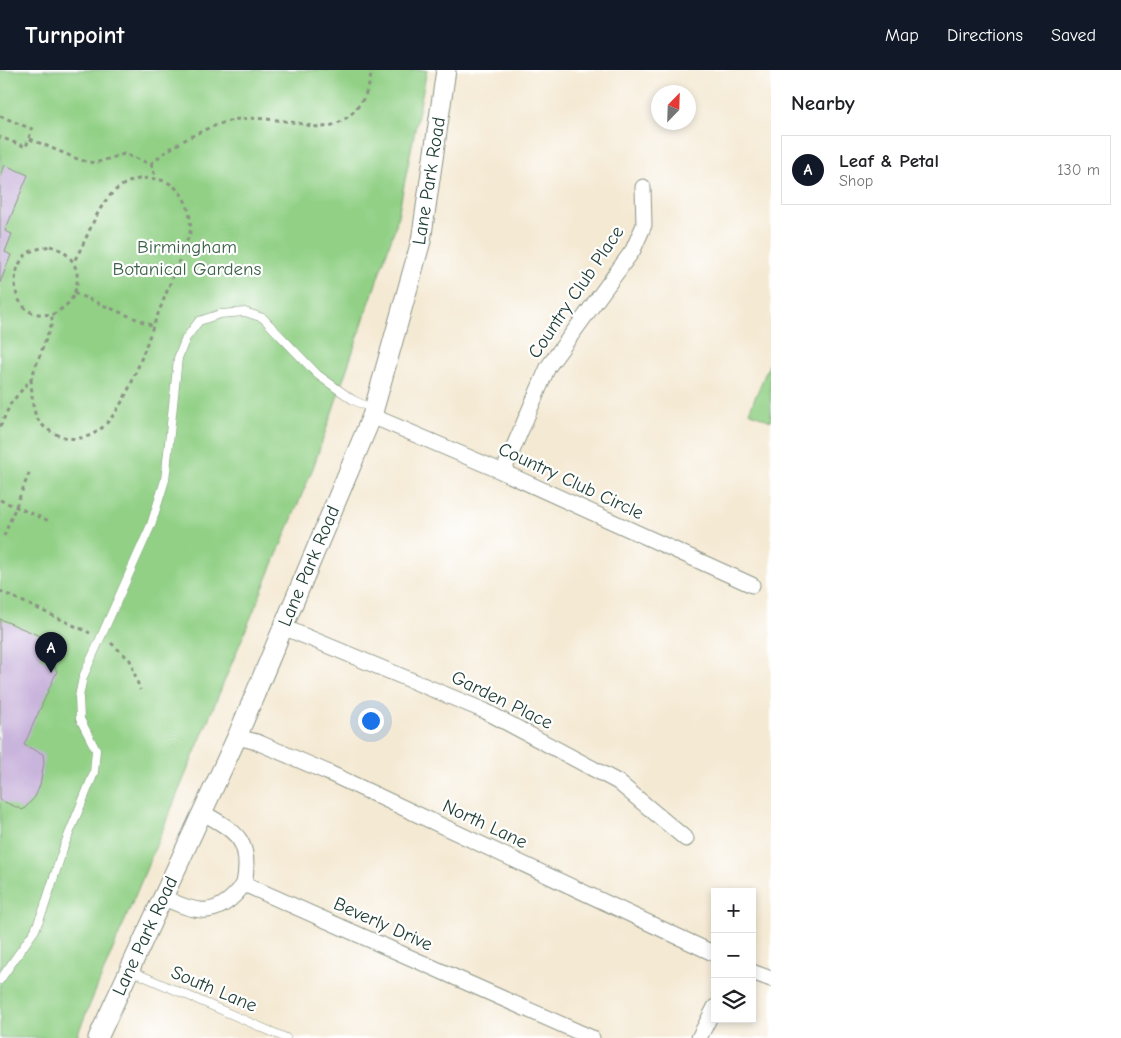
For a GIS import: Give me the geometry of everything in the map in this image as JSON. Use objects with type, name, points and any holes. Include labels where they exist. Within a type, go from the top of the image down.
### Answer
[{"type":"street","name":"Lane Park Road","points":[[98,1038],[236,737],[372,412],[421,241],[446,70]]},
{"type":"street","name":"Country Club Place","points":[[503,472],[548,367],[634,250],[644,225],[643,187]]},
{"type":"street","name":"Country Club Circle","points":[[372,412],[752,585]]},
{"type":"street","name":"Garden Place","points":[[283,627],[485,711],[618,782],[686,839]]},
{"type":"street","name":"North Lane","points":[[236,737],[257,742],[318,768],[711,952]]},
{"type":"street","points":[[163,897],[184,908],[200,910],[218,909],[234,898],[244,884],[248,865],[243,844],[227,826],[202,813]]},
{"type":"street","name":"Beverly Drive","points":[[244,884],[592,1038]]},
{"type":"street","points":[[756,973],[771,979]]},
{"type":"street","points":[[699,1038],[711,1014]]},
{"type":"lane","points":[[0,980],[35,930],[64,846],[94,773],[96,750],[80,719],[80,697],[83,677],[151,525],[165,480],[178,358],[186,338],[199,321],[220,314],[246,312],[263,318],[318,375],[372,412]]},
{"type":"lane","name":"South Lane","points":[[129,970],[286,1038]]},
{"type":"path","points":[[151,164],[167,151],[210,128],[240,119],[290,122],[322,128],[336,123],[351,114],[360,105],[366,94],[372,70]]},
{"type":"path","points":[[0,116],[32,129],[26,147],[0,137]]},
{"type":"path","points":[[30,139],[80,160],[95,163],[124,154],[151,164]]},
{"type":"path","points":[[151,164],[156,179]]},
{"type":"path","points":[[31,379],[32,406],[38,421],[58,435],[82,439],[98,430],[128,391],[190,233],[192,216],[182,196],[172,185],[145,177],[130,180],[116,188],[102,204],[74,261]]},
{"type":"path","points":[[50,246],[63,249],[74,261],[76,271],[74,293],[68,303],[52,315],[31,313],[25,308],[16,293],[16,274],[25,256],[30,251],[50,246]]},
{"type":"path","points":[[74,293],[153,326]]},
{"type":"path","points":[[0,426],[11,403],[31,379],[52,323],[52,315]]},
{"type":"path","points":[[4,536],[30,471]]},
{"type":"path","points":[[0,500],[49,522]]},
{"type":"path","points":[[0,591],[113,644],[130,660],[140,690]]},
{"type":"green space","name":"Birmingham Botanical Gardens","points":[[0,70],[427,70],[396,225],[313,468],[76,1038],[0,1038]]},
{"type":"green space","points":[[771,360],[771,421],[749,412]]},
{"type":"building","points":[[5,165],[28,175],[5,231],[12,234],[5,252],[11,255],[0,283],[0,178]]},
{"type":"building","points":[[0,619],[47,639],[40,658],[53,664],[57,671],[24,745],[43,754],[44,763],[40,785],[35,797],[23,810],[0,800]]},
{"type":"place","name":"Leaf & Petal","points":[[51,673]]}]
